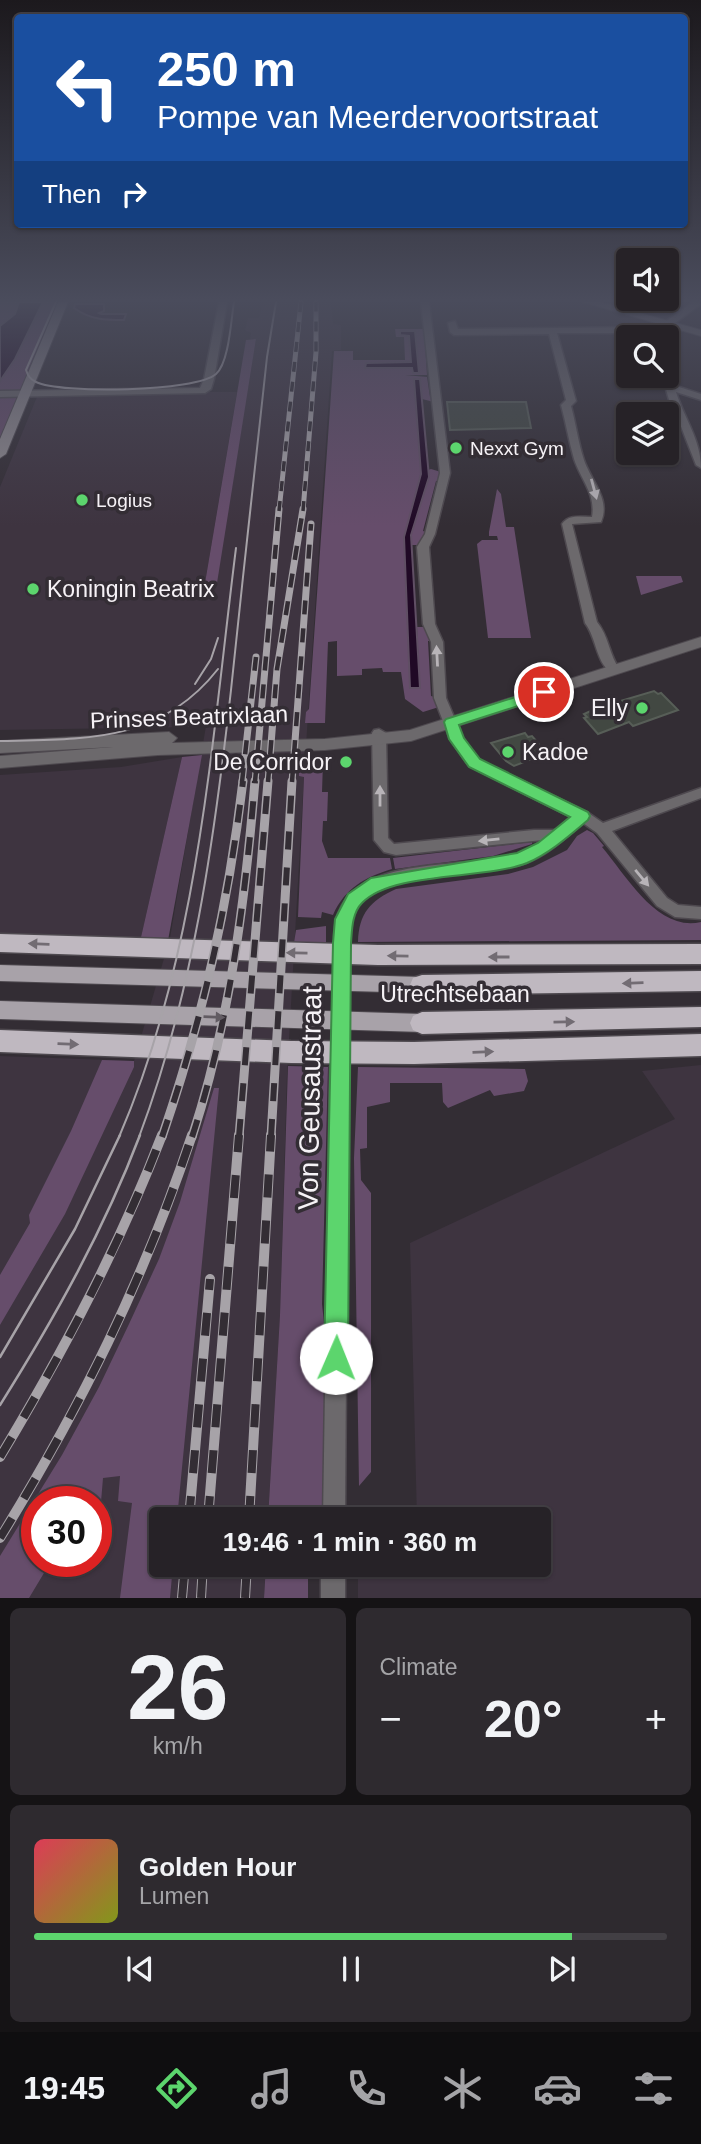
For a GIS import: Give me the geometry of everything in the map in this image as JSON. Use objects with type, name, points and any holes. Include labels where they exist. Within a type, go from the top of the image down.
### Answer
[{"type":"highway","points":[[0,943],[392,956],[701,954]]},
{"type":"highway","name":"Utrechtsebaan","points":[[422,985],[701,981]]},
{"type":"highway","name":"Utrechtsebaan","points":[[422,1023],[620,1021],[701,1017]]},
{"type":"highway","points":[[0,1041],[414,1054],[701,1045]]},
{"type":"main road","points":[[0,454],[33,377]]},
{"type":"main road","name":"Utrechtsebaan","points":[[0,973],[422,985]]},
{"type":"main road","name":"Utrechtsebaan","points":[[0,1010],[422,1023]]},
{"type":"street","points":[[2,391],[194,392],[206,389],[209,377]]},
{"type":"street","points":[[434,377],[445,473],[430,534],[423,547],[429,624],[437,642],[440,698],[457,739],[474,763],[582,816],[602,829],[662,902],[675,911],[696,913]]},
{"type":"street","points":[[565,377],[571,401],[566,405],[583,469],[590,474],[600,512],[597,520],[570,520],[567,524],[591,623],[597,628],[605,661],[614,670]]},
{"type":"street","points":[[670,388],[680,419],[688,423],[701,465]]},
{"type":"street","points":[[673,388],[701,397]]},
{"type":"street","points":[[557,835],[534,835],[396,850],[389,848],[381,840],[379,737],[451,722],[701,642]]},
{"type":"street","name":"Prinses Beatrixlaan","points":[[0,747],[190,736],[379,737]]},
{"type":"street","name":"Prinses Beatrixlaan","points":[[0,762],[178,748],[355,744],[379,737]]},
{"type":"street","points":[[602,829],[701,793]]},
{"type":"street","name":"Von Geusaustraat","points":[[334,1507],[342,943],[348,907],[359,894],[372,886],[396,878],[511,862],[536,852],[582,816]]},
{"type":"street","points":[[333,1577],[333,1598]]},
{"type":"shaded area","points":[[0,377],[27,377],[0,441]]},
{"type":"shaded area","points":[[240,377],[250,377],[217,583],[205,583]]},
{"type":"shaded area","points":[[250,377],[330,377],[287,1075],[280,1315],[269,1507],[149,1507],[149,1577],[265,1577],[264,1598],[0,1598],[0,1056],[134,1061],[170,938],[207,720],[191,719],[189,727],[0,730],[0,487],[39,392],[237,392],[205,583]]},
{"type":"shaded area","points":[[332,377],[427,377],[430,397],[433,397],[434,402],[422,399],[420,380],[414,380],[421,474],[404,537],[410,688],[420,688],[417,627],[425,627],[432,641],[428,641],[431,696],[435,697],[439,707],[423,712],[405,699],[401,672],[383,672],[382,668],[362,669],[362,675],[337,676],[337,641],[328,642],[325,723],[305,723],[309,709]]},
{"type":"shaded area","points":[[414,379],[420,379],[429,477],[411,535],[420,688],[410,688],[404,537],[421,474]]},
{"type":"shaded area","points":[[428,470],[441,472],[440,481],[436,481],[423,531],[426,532],[419,545],[412,545],[411,535],[429,477]]},
{"type":"shaded area","points":[[497,489],[501,494],[506,527],[514,527],[531,638],[488,638],[477,544],[482,540],[498,540],[497,536],[489,536]]},
{"type":"shaded area","points":[[636,576],[681,576],[683,582],[641,595]]},
{"type":"shaded area","points":[[202,755],[167,946],[139,946],[182,757]]},
{"type":"shaded area","points":[[182,757],[139,946],[0,942],[0,775],[121,767]]},
{"type":"shaded area","points":[[299,760],[323,762],[322,792],[328,792],[327,821],[323,821],[322,841],[328,858],[390,858],[392,869],[357,885],[343,898],[333,915],[322,912],[321,918],[298,917],[304,777],[299,776]]},
{"type":"shaded area","points":[[587,830],[604,846],[602,847],[633,887],[658,911],[685,923],[701,922],[701,940],[358,942],[361,923],[368,909],[379,898],[396,889],[508,874],[533,867],[567,850],[577,836]]},
{"type":"shaded area","points":[[532,842],[493,856],[395,869],[393,858]]},
{"type":"shaded area","points":[[326,926],[326,942],[294,943],[296,930]]},
{"type":"shaded area","points":[[102,1060],[134,1061],[134,1067],[65,1214],[0,1325],[0,1275],[30,1223],[29,1215],[71,1131]]},
{"type":"shaded area","points":[[701,1065],[701,1598],[358,1598],[358,1577],[551,1577],[551,1507],[417,1507],[410,1243],[675,1119],[642,1071]]},
{"type":"shaded area","points":[[288,1066],[328,1067],[322,1304],[324,1323],[329,1328],[325,1507],[269,1507],[280,1315]]},
{"type":"shaded area","points":[[358,1067],[525,1069],[528,1081],[524,1091],[494,1096],[490,1090],[448,1108],[443,1102],[442,1083],[390,1083],[390,1102],[367,1107],[367,1148],[360,1149],[361,1180],[371,1193],[371,1472],[359,1486],[354,1158]]},
{"type":"shaded area","points":[[214,1088],[219,1088],[178,1507],[149,1507],[149,1577],[172,1577],[170,1598],[120,1598],[132,1503],[118,1501],[120,1476],[103,1478],[102,1486],[43,1486],[99,1387],[159,1259],[180,1202]]},
{"type":"shaded area","points":[[21,1522],[21,1577],[42,1577],[29,1598],[0,1598],[0,1556]]},
{"type":"shaded area","points":[[265,1577],[308,1577],[308,1598],[264,1598]]},
{"type":"building","points":[[447,402],[526,402],[531,428],[450,430]]},
{"type":"building","points":[[654,691],[661,693],[678,710],[633,726],[629,722],[598,734],[584,718],[587,717],[584,714],[597,708]]},
{"type":"building","points":[[525,733],[528,737],[532,736],[547,753],[514,766],[506,761],[491,743]]},
{"type":"tram line","points":[[30,377],[36,382],[50,386],[98,389],[157,388],[183,385],[211,377]]},
{"type":"tram line","points":[[139,1137],[174,1028],[209,860],[231,690],[265,377]]},
{"type":"tram line","points":[[119,1137],[146,1067],[168,995],[185,921],[209,772],[236,548]]},
{"type":"tram line","points":[[195,684],[211,659],[218,638]]},
{"type":"tram line","points":[[0,741],[91,737],[146,724],[172,711],[196,693],[218,669]]},
{"type":"tram line","points":[[0,1357],[75,1229],[120,1135]]},
{"type":"tram line","points":[[0,1405],[77,1273],[111,1205],[140,1135]]},
{"type":"railway","points":[[279,511],[293,377]]},
{"type":"railway","points":[[303,511],[314,377]]},
{"type":"railway","points":[[255,782],[279,509]]},
{"type":"railway","points":[[268,782],[277,669],[303,509]]},
{"type":"railway","points":[[292,782],[311,524]]},
{"type":"railway","points":[[242,782],[256,657]]},
{"type":"railway","points":[[162,1137],[202,1005],[222,917],[243,781]]},
{"type":"railway","points":[[192,1137],[216,1049],[234,960],[255,781]]},
{"type":"railway","points":[[239,1137],[268,781]]},
{"type":"railway","points":[[271,1137],[292,781]]},
{"type":"railway","points":[[0,1457],[88,1300],[162,1135]]},
{"type":"railway","points":[[0,1538],[57,1441],[108,1342],[153,1241],[192,1135]]},
{"type":"railway","points":[[209,1507],[239,1135]]},
{"type":"railway","points":[[250,1507],[271,1135]]},
{"type":"railway","points":[[190,1507],[210,1279]]},
{"type":"railway","points":[[182,1598],[184,1577]]},
{"type":"railway","points":[[201,1598],[202,1577]]},
{"type":"railway","points":[[245,1598],[246,1577]]},
{"type":"place","name":"Nexxt Gym","points":[[456,448]]},
{"type":"place","name":"Logius","points":[[82,500]]},
{"type":"place","name":"Koningin Beatrix","points":[[33,589]]},
{"type":"place","name":"Elly","points":[[642,708]]},
{"type":"place","name":"Kadoe","points":[[508,752]]},
{"type":"place","name":"De Corridor","points":[[346,762]]},
{"type":"route","points":[[336,1358],[344,919],[354,899],[377,883],[511,862],[544,847],[582,816],[474,763],[457,739],[451,722],[544,692]]}]
